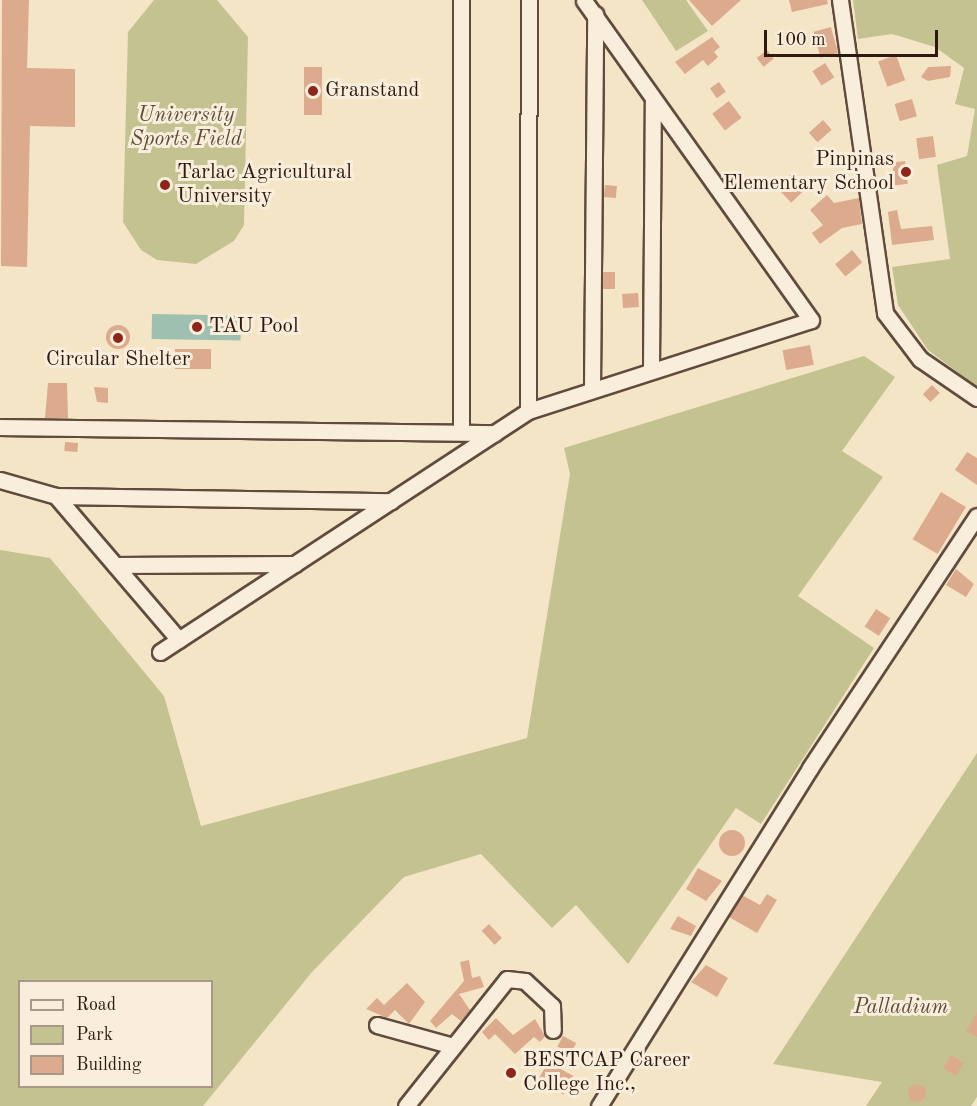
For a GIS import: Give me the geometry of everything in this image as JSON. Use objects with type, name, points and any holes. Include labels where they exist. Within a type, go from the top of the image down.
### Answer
[{"type":"street","points":[[461,0],[461,431]]},
{"type":"street","points":[[528,411],[529,0]]},
{"type":"street","points":[[160,652],[528,411],[592,387],[812,317],[584,0]]},
{"type":"street","points":[[840,0],[885,313],[920,358],[977,398]]},
{"type":"street","points":[[592,387],[595,14]]},
{"type":"street","points":[[651,368],[653,99]]},
{"type":"street","points":[[0,427],[495,433]]},
{"type":"street","points":[[0,480],[56,496],[392,501]]},
{"type":"street","points":[[56,496],[179,640]]},
{"type":"street","points":[[599,1106],[810,768],[977,516]]},
{"type":"street","points":[[115,565],[295,564]]},
{"type":"street","points":[[406,1106],[507,979],[517,976],[552,1006],[554,1030]]},
{"type":"street","points":[[377,1025],[453,1046]]},
{"type":"green space","name":"University Sports Field","points":[[154,0],[217,0],[248,37],[244,225],[234,241],[196,264],[157,260],[141,250],[123,222],[128,32]]},
{"type":"green space","points":[[642,0],[686,0],[708,31],[676,51]]},
{"type":"green space","points":[[853,0],[977,0],[977,387],[928,350],[898,305],[892,267],[950,259],[937,165],[967,156],[975,109],[955,104],[964,68],[935,47],[892,34],[858,39]]},
{"type":"green space","points":[[864,356],[895,377],[842,451],[883,477],[798,596],[874,648],[761,824],[736,808],[628,964],[576,905],[552,928],[481,854],[404,877],[312,972],[203,1106],[0,1106],[0,550],[50,558],[164,696],[201,826],[527,738],[570,474],[564,448]]},
{"type":"green space","name":"Palladium","points":[[977,753],[977,1097],[971,1106],[866,1106],[882,1082],[773,1064]]},
{"type":"shaded area","name":"TAU Pool","points":[[152,314],[241,316],[241,341],[152,339]]},
{"type":"building","points":[[2,0],[29,0],[27,68],[75,69],[75,127],[30,126],[27,267],[1,266]]},
{"type":"building","points":[[689,0],[741,0],[712,26]]},
{"type":"building","points":[[789,0],[827,0],[828,4],[792,12]]},
{"type":"building","points":[[831,27],[838,53],[821,58],[814,32]]},
{"type":"building","points":[[712,37],[720,47],[714,52],[718,57],[708,66],[703,60],[685,74],[675,62]]},
{"type":"building","points":[[767,50],[774,59],[764,67],[757,58]]},
{"type":"building","points":[[896,55],[905,80],[887,87],[878,61]]},
{"type":"building","points":[[825,63],[834,77],[822,85],[812,71]]},
{"type":"building","points":[[951,66],[950,77],[928,81],[921,77],[928,67]]},
{"type":"building","name":"Granstand","points":[[304,67],[322,67],[322,115],[304,115]]},
{"type":"building","points":[[719,82],[726,92],[717,98],[710,88]]},
{"type":"building","points":[[912,99],[917,116],[900,121],[895,104]]},
{"type":"building","points":[[729,101],[742,118],[725,130],[712,114]]},
{"type":"building","points":[[823,120],[832,130],[818,142],[809,133]]},
{"type":"building","points":[[933,136],[936,157],[919,159],[916,138]]},
{"type":"building","points":[[905,161],[908,184],[895,185],[892,163]]},
{"type":"building","points":[[790,175],[804,190],[791,203],[777,187]]},
{"type":"building","points":[[605,185],[617,186],[616,198],[604,197]]},
{"type":"building","points":[[827,195],[834,203],[859,198],[862,224],[842,228],[820,244],[812,233],[823,225],[810,210]]},
{"type":"building","points":[[897,210],[901,229],[932,226],[934,240],[892,245],[888,212]]},
{"type":"building","points":[[852,250],[862,262],[845,276],[835,264]]},
{"type":"building","points":[[603,272],[615,272],[615,289],[603,289]]},
{"type":"building","points":[[638,293],[639,307],[623,308],[622,294]]},
{"type":"building","name":"Circular Shelter","points":[[118,325],[123,326],[129,332],[129,342],[123,348],[118,349],[113,348],[107,342],[106,337],[107,332],[113,326]]},
{"type":"building","points":[[810,345],[814,365],[786,370],[783,350]]},
{"type":"building","points":[[175,349],[211,349],[211,369],[175,369]]},
{"type":"building","points":[[48,383],[67,383],[68,418],[45,418]]},
{"type":"building","points":[[932,385],[940,393],[931,402],[923,394]]},
{"type":"building","points":[[94,387],[108,388],[108,403],[97,402]]},
{"type":"building","points":[[65,442],[78,443],[77,452],[64,451]]},
{"type":"building","points":[[967,452],[977,458],[977,485],[955,470]]},
{"type":"building","points":[[941,492],[966,507],[938,554],[913,539]]},
{"type":"building","points":[[956,569],[974,584],[966,597],[946,585]]},
{"type":"building","points":[[876,609],[890,618],[879,636],[865,627]]},
{"type":"building","points":[[732,830],[741,834],[745,843],[741,852],[732,856],[723,852],[719,843],[723,834]]},
{"type":"building","points":[[698,868],[722,881],[706,901],[686,889]]},
{"type":"building","points":[[767,894],[777,900],[757,933],[729,917],[742,895],[760,905]]},
{"type":"building","points":[[678,916],[696,926],[691,936],[670,929]]},
{"type":"building","points":[[489,924],[502,938],[495,945],[482,931]]},
{"type":"building","points":[[469,960],[472,978],[480,976],[484,987],[459,994],[470,1010],[461,1021],[452,1014],[436,1028],[430,1021],[464,981],[460,962]]},
{"type":"building","points":[[706,965],[728,978],[717,997],[691,982]]},
{"type":"building","points":[[407,983],[425,1002],[409,1024],[395,1010],[387,1018],[366,1009],[377,998],[384,1005]]},
{"type":"building","points":[[977,1012],[977,1037],[966,1031]]},
{"type":"building","points":[[496,1018],[513,1035],[535,1019],[545,1036],[540,1042],[534,1037],[515,1054],[495,1034],[489,1040],[482,1032]]},
{"type":"building","points":[[563,1036],[576,1043],[571,1054],[557,1047]]},
{"type":"building","points":[[951,1055],[964,1063],[956,1076],[943,1068]]},
{"type":"building","points":[[548,1062],[573,1076],[563,1094],[538,1080]]},
{"type":"building","points":[[917,1084],[923,1087],[926,1093],[923,1099],[917,1102],[911,1099],[908,1093],[911,1087]]},
{"type":"place","name":"Granstand","points":[[313,91]]},
{"type":"place","name":"Pinpinas Elementary School","points":[[906,172]]},
{"type":"place","name":"Tarlac Agricultural University","points":[[165,185]]},
{"type":"place","name":"TAU Pool","points":[[197,327]]},
{"type":"place","name":"Circular Shelter","points":[[118,338]]},
{"type":"place","name":"BESTCAP Career College Inc.,","points":[[511,1073]]}]
